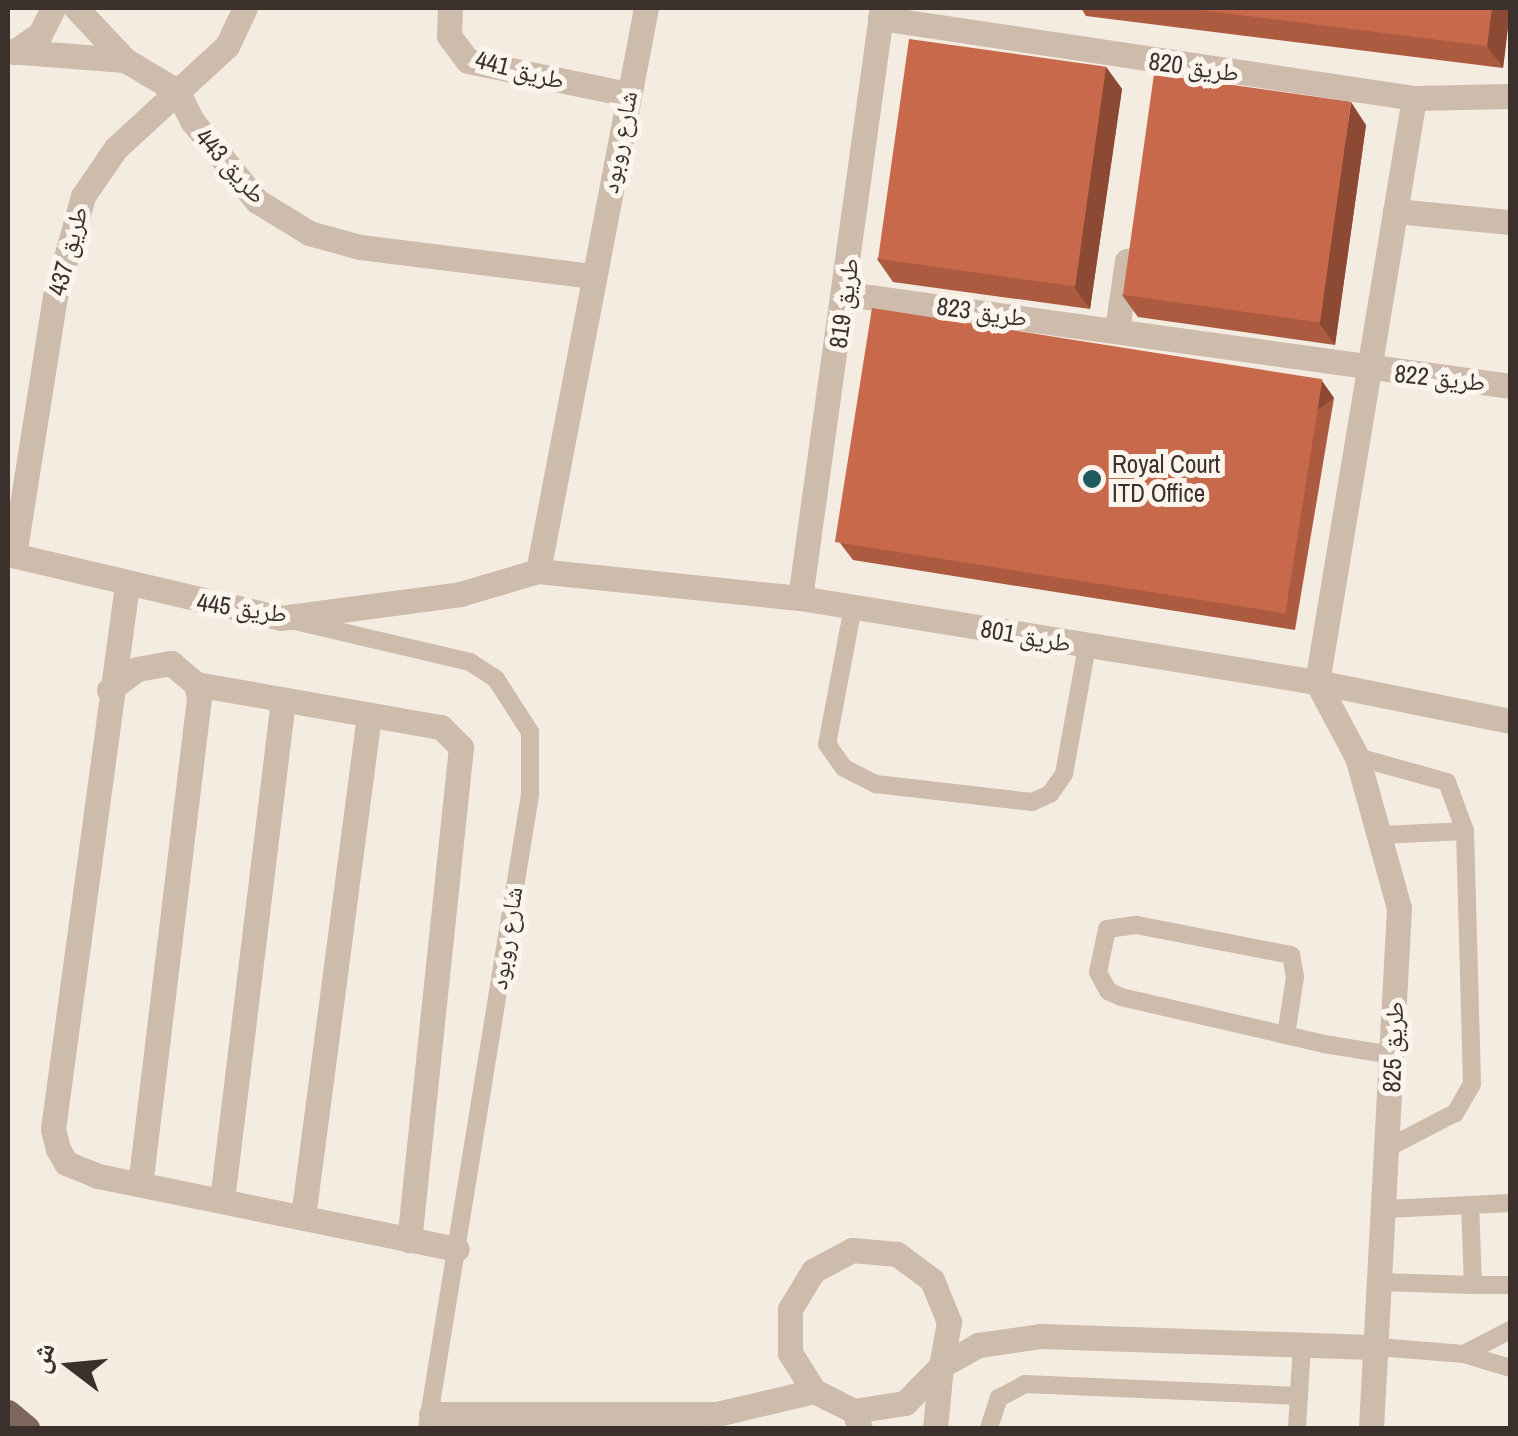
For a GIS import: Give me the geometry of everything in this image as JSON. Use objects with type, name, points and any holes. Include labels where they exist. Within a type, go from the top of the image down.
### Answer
[{"type":"main road","points":[[8,1412],[28,1428]]},
{"type":"street","points":[[11,52],[40,34],[53,8]]},
{"type":"street","points":[[76,8],[125,60]]},
{"type":"street","name":"طريق 437","points":[[11,554],[70,232],[83,196],[116,148],[227,46],[245,8]]},
{"type":"street","name":"طريق 441","points":[[450,8],[449,36],[468,60],[628,94]]},
{"type":"street","name":"شارع روبود","points":[[538,571],[646,8]]},
{"type":"street","name":"طريق 820","points":[[881,13],[1155,72],[1414,98],[1510,96]]},
{"type":"street","name":"طريق 819","points":[[800,598],[847,294],[881,13]]},
{"type":"street","name":"طريق 443","points":[[11,52],[125,60],[177,91],[192,122],[257,202],[309,233],[360,246],[593,276]]},
{"type":"street","points":[[1317,682],[1414,98]]},
{"type":"street","points":[[1396,211],[1510,222]]},
{"type":"street","points":[[1117,330],[1131,234]]},
{"type":"street","name":"طريق 823","points":[[847,294],[1117,330],[1369,370]]},
{"type":"street","name":"طريق 822","points":[[1369,370],[1510,386]]},
{"type":"street","name":"طريق 445","points":[[11,554],[127,585],[281,618],[460,594],[538,571]]},
{"type":"street","name":"طريق 801","points":[[538,571],[800,598],[1317,682],[1510,721]]},
{"type":"street","points":[[127,585],[109,690],[54,1129],[66,1164],[457,1249]]},
{"type":"street","points":[[109,690],[137,669],[171,664],[196,684],[442,728],[461,746],[409,1240]]},
{"type":"street","name":"طريق 825","points":[[1317,682],[1357,758],[1382,835],[1399,908],[1372,1428]]},
{"type":"street","points":[[140,1183],[170,967],[196,684]]},
{"type":"street","points":[[222,1200],[283,700]]},
{"type":"street","points":[[303,1217],[369,715]]},
{"type":"street","points":[[934,1428],[941,1366],[949,1322],[932,1280],[897,1254],[852,1250],[813,1271],[790,1309],[790,1354],[814,1391],[857,1420],[905,1403],[941,1366],[978,1345],[1041,1336],[1378,1347]]},
{"type":"street","points":[[429,1421],[717,1414],[814,1391]]},
{"type":"lane","points":[[853,607],[827,744],[844,768],[876,784],[1032,802],[1050,794],[1064,774],[1086,646]]},
{"type":"lane","name":"شارع روبود","points":[[281,618],[470,662],[506,691],[530,732],[530,795],[429,1421]]},
{"type":"lane","points":[[1357,758],[1447,782],[1465,830],[1472,1084],[1454,1113],[1389,1147]]},
{"type":"lane","points":[[1382,835],[1465,830]]},
{"type":"lane","points":[[1286,1035],[1295,977],[1291,955],[1136,925],[1107,928],[1097,958],[1108,991],[1286,1035],[1393,1055]]},
{"type":"lane","points":[[1386,1210],[1510,1203]]},
{"type":"lane","points":[[1470,1205],[1472,1284]]},
{"type":"lane","points":[[1382,1282],[1510,1284]]},
{"type":"lane","points":[[1464,1354],[1510,1330]]},
{"type":"lane","points":[[1297,1428],[1302,1344]]},
{"type":"lane","points":[[1378,1347],[1464,1354],[1510,1368]]},
{"type":"lane","points":[[990,1428],[999,1398],[1025,1384],[1299,1396]]},
{"type":"building","points":[[1185,8],[1492,8],[1487,46]]},
{"type":"building","points":[[909,39],[1106,67],[1075,287],[878,259]]},
{"type":"building","points":[[1154,74],[1351,102],[1320,323],[1123,295]]},
{"type":"building","name":"Royal Court ITD Office","points":[[872,308],[1322,379],[1285,613],[835,542]]},
{"type":"place","name":"Royal Court ITD Office","points":[[1092,479]]}]
